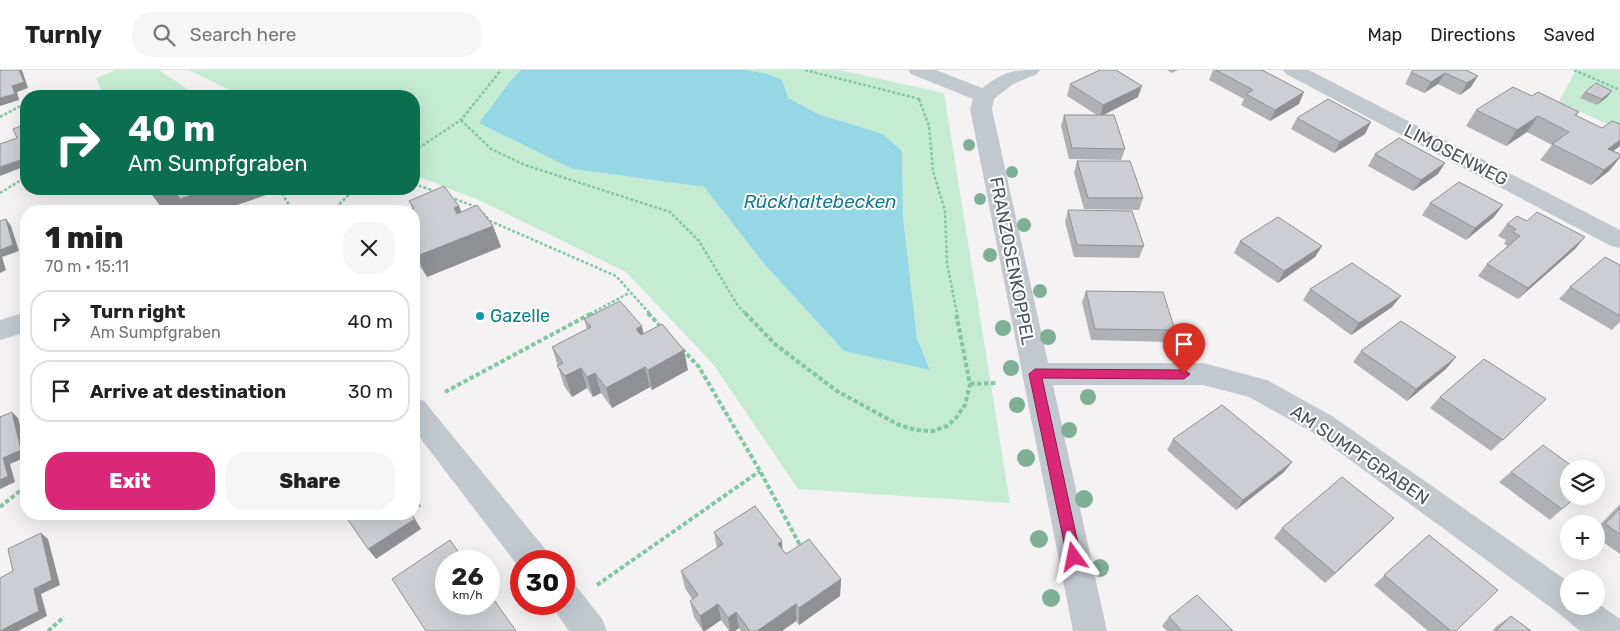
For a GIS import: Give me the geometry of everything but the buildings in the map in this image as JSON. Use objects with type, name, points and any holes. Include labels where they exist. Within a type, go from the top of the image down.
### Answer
[{"type":"street","points":[[918,70],[984,96],[1006,80],[1030,70]]},
{"type":"street","name":"LIMOSENWEG","points":[[1293,70],[1620,240]]},
{"type":"street","name":"FRANZOSENKOPPEL","points":[[984,96],[981,109],[1090,631]]},
{"type":"street","points":[[0,330],[20,324]]},
{"type":"street","name":"AM SUMPFGRABEN","points":[[1035,374],[1203,374],[1258,388],[1322,424],[1560,596]]},
{"type":"street","points":[[420,417],[525,550]]},
{"type":"street","points":[[575,611],[590,631]]},
{"type":"street","points":[[1586,615],[1608,631]]},
{"type":"path","points":[[420,148],[461,120],[501,70]]},
{"type":"path","points":[[461,120],[491,149],[525,165],[670,212],[699,241],[738,306],[776,345],[837,391],[897,424],[915,430],[933,430],[946,426],[957,417],[965,405],[970,384],[948,263],[945,211],[933,171],[929,126],[919,99],[805,70]]},
{"type":"path","points":[[1574,70],[1620,90]]},
{"type":"path","points":[[0,118],[20,106]]},
{"type":"path","points":[[0,193],[20,181]]},
{"type":"path","points":[[420,186],[477,206],[490,221],[616,276],[629,293],[667,333]]},
{"type":"path","points":[[339,205],[349,195]]},
{"type":"path","points":[[445,392],[629,293]]},
{"type":"path","points":[[680,347],[699,367],[760,471],[802,548]]},
{"type":"path","points":[[970,384],[997,383]]},
{"type":"path","points":[[575,596],[760,471]]},
{"type":"path","points":[[0,507],[20,491]]},
{"type":"path","points":[[48,631],[64,616]]},
{"type":"green space","points":[[116,70],[159,70],[188,90],[101,90],[96,78]]},
{"type":"green space","points":[[189,70],[521,70],[512,79],[573,169],[704,187],[765,265],[844,351],[930,369],[917,338],[903,217],[902,151],[883,134],[818,114],[787,98],[782,80],[768,74],[746,70],[840,70],[944,93],[1010,503],[798,489],[713,364],[626,272],[481,201],[420,177],[420,90],[230,90]]},
{"type":"green space","points":[[1576,70],[1620,70],[1620,130],[1559,102]]},
{"type":"water","name":"Rückhaltebecken","points":[[521,70],[746,70],[768,74],[782,80],[788,98],[818,114],[883,134],[902,151],[903,217],[917,338],[930,370],[844,351],[765,265],[704,187],[573,169],[479,123]]},
{"type":"place","name":"Gazelle","points":[[480,316]]},
{"type":"route","points":[[1074,557],[1035,374],[1184,374]]}]
